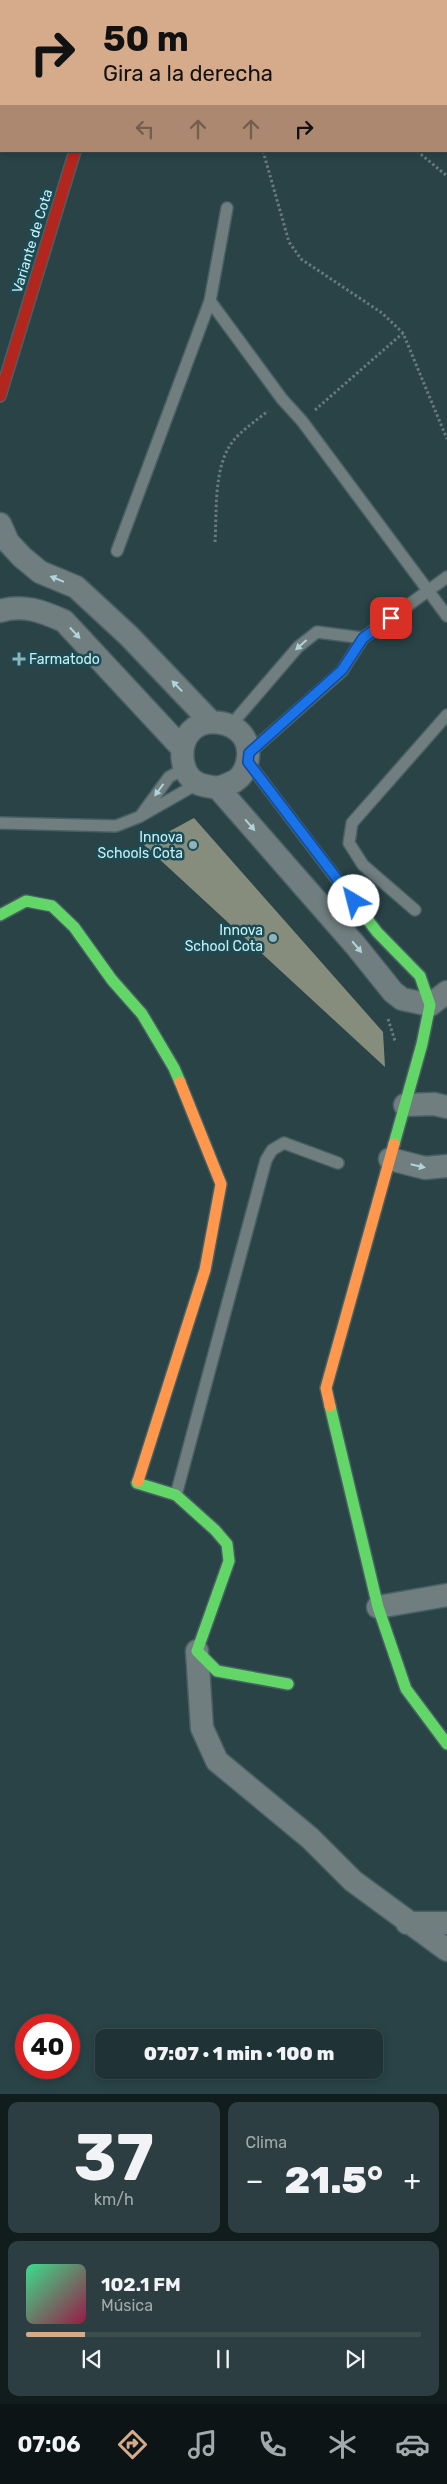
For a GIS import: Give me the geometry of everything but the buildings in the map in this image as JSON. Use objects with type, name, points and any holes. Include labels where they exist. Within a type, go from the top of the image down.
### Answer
[{"type":"street","name":"Variante de Cota","points":[[0,396],[76,152]]},
{"type":"street","points":[[0,524],[8,542],[22,557],[40,572],[76,587],[221,724],[244,737],[248,758],[377,932],[439,998]]},
{"type":"street","points":[[0,611],[12,607],[38,610],[64,620],[195,772],[356,946],[393,992],[402,999],[439,998]]},
{"type":"street","points":[[195,772],[192,730],[221,724]]},
{"type":"street","points":[[195,772],[237,780],[248,758]]},
{"type":"street","points":[[0,915],[26,901],[39,902],[52,906],[74,927],[112,980],[142,1014],[174,1068],[221,1184],[205,1270],[137,1483],[176,1495],[227,1544],[228,1561],[197,1651],[202,1728],[217,1761],[310,1838],[353,1881],[447,1950]]},
{"type":"street","points":[[439,998],[405,1106],[326,1388],[378,1607],[406,1689],[447,1744]]},
{"type":"street","points":[[405,1106],[434,1104],[447,1107]]},
{"type":"street","points":[[390,1158],[425,1168],[447,1166]]},
{"type":"street","points":[[378,1607],[447,1595]]},
{"type":"street","points":[[197,1651],[217,1671],[288,1684]]},
{"type":"street","points":[[408,1923],[447,1923]]},
{"type":"lane","points":[[117,551],[210,301],[227,208]]},
{"type":"lane","points":[[210,301],[282,399],[302,420],[447,616]]},
{"type":"lane","points":[[248,758],[342,670],[363,638],[447,577]]},
{"type":"lane","points":[[221,724],[298,647],[317,632],[363,638]]},
{"type":"lane","points":[[415,910],[363,866],[349,843],[350,833],[352,823],[447,715]]},
{"type":"lane","points":[[139,817],[169,777],[195,772]]},
{"type":"lane","points":[[0,823],[116,826],[139,817],[195,772]]},
{"type":"lane","points":[[176,1495],[266,1160],[272,1150],[284,1143],[338,1163]]},
{"type":"path","points":[[263,152],[289,242],[301,258],[382,312],[403,333],[447,439]]},
{"type":"path","points":[[418,152],[447,176]]},
{"type":"path","points":[[302,420],[403,333]]},
{"type":"path","points":[[215,542],[220,474],[224,456],[233,441],[282,399]]},
{"type":"traffic: fast","points":[[248,762],[377,932],[420,976],[430,1005],[422,1044],[394,1144]]},
{"type":"traffic: fast","points":[[0,915],[26,901],[52,906],[74,927],[112,980],[142,1014],[174,1068],[180,1082]]},
{"type":"traffic: fast","points":[[330,1406],[378,1607],[406,1689],[447,1744]]},
{"type":"traffic: fast","points":[[138,1481],[137,1483],[176,1495],[215,1530],[227,1544],[229,1561],[197,1651],[217,1671],[288,1684]]},
{"type":"traffic: slow","points":[[138,1481],[205,1270],[221,1184],[180,1082]]},
{"type":"traffic: slow","points":[[330,1406],[326,1388],[394,1144]]},
{"type":"traffic: jam","points":[[0,396],[75,152]]},
{"type":"place","name":"Farmatodo","points":[[19,659]]},
{"type":"place","name":"Innova Schools Cota","points":[[193,845]]},
{"type":"place","name":"Innova School Cota","points":[[273,938]]},
{"type":"route","points":[[354,901],[248,762],[249,753],[342,670],[363,638],[391,618]]}]
